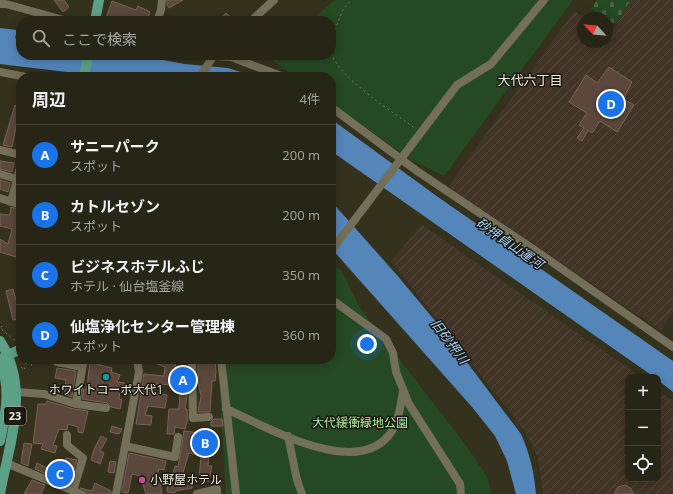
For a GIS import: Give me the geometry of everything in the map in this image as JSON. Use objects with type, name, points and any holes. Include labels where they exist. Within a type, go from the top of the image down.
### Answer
[{"type":"main road","points":[[96,16],[99,0]]},
{"type":"main road","points":[[85,72],[87,60]]},
{"type":"main road","name":"23","points":[[0,341],[8,391],[15,413],[0,494]]},
{"type":"main road","points":[[3,358],[16,352]]},
{"type":"main road","name":"23","points":[[0,441],[8,391]]},
{"type":"street","points":[[159,16],[162,0]]},
{"type":"street","points":[[256,16],[274,0]]},
{"type":"street","points":[[336,244],[457,86],[491,64],[544,0]]},
{"type":"street","points":[[0,4],[6,4],[49,16]]},
{"type":"street","points":[[204,72],[211,60]]},
{"type":"street","points":[[242,60],[272,72]]},
{"type":"street","points":[[0,72],[16,75]]},
{"type":"street","points":[[336,111],[416,171],[548,259],[673,347]]},
{"type":"street","points":[[0,150],[16,154]]},
{"type":"street","points":[[0,174],[16,179]]},
{"type":"street","points":[[11,202],[16,183]]},
{"type":"street","points":[[0,198],[16,204]]},
{"type":"street","points":[[336,303],[386,339],[393,353],[396,372],[409,404],[460,484],[461,494]]},
{"type":"street","points":[[76,404],[83,364]]},
{"type":"street","points":[[116,494],[139,372],[138,364]]},
{"type":"street","points":[[192,364],[193,418],[209,417]]},
{"type":"street","points":[[222,364],[236,494]]},
{"type":"street","points":[[226,409],[314,447],[330,452],[362,451],[377,445],[391,432],[399,414],[403,389]]},
{"type":"street","points":[[8,391],[44,394],[76,404],[106,408]]},
{"type":"street","points":[[67,435],[67,445],[83,458],[73,491]]},
{"type":"street","points":[[288,436],[297,480],[302,494]]},
{"type":"street","points":[[125,446],[175,457],[178,437]]},
{"type":"street","points":[[6,463],[81,494]]},
{"type":"street","points":[[197,494],[217,489],[217,494]]},
{"type":"path","points":[[336,28],[343,10],[351,0]]},
{"type":"path","points":[[335,60],[350,79],[421,133]]},
{"type":"path","points":[[2,326],[0,328],[16,340]]},
{"type":"path","points":[[24,370],[26,364]]},
{"type":"path","points":[[32,364],[32,369]]},
{"type":"shaded area","points":[[631,0],[673,0],[673,311],[661,330],[448,187],[574,11],[577,13],[577,48],[613,48],[613,29]]},
{"type":"shaded area","points":[[422,225],[637,374],[625,374],[625,482],[661,482],[661,392],[673,401],[673,494],[543,494],[538,458],[525,431],[391,261]]},
{"type":"green space","points":[[334,0],[573,0],[444,176],[411,160],[336,106],[336,72],[289,72],[272,60],[336,60],[336,16],[316,16]]},
{"type":"green space","points":[[597,0],[631,0],[615,25],[613,23],[613,12],[596,12],[591,9]]},
{"type":"green space","name":"大代緩衝緑地公園","points":[[336,268],[341,270],[360,308],[468,448],[488,478],[491,494],[226,494],[218,364],[336,364]]},
{"type":"water","points":[[0,28],[16,30],[16,60],[163,60],[185,64],[228,68],[241,72],[41,72],[0,65]]},
{"type":"water","points":[[336,123],[438,197],[673,361],[673,392],[661,382],[661,374],[650,374],[336,154]]},
{"type":"water","name":"旧砂押川","points":[[336,207],[396,274],[442,329],[521,434],[531,463],[536,494],[516,494],[507,461],[495,436],[472,407],[336,254]]},
{"type":"pier","points":[[0,64],[67,72],[29,72],[0,67]]},
{"type":"building","points":[[54,0],[64,0],[69,7],[63,12]]},
{"type":"building","points":[[167,0],[183,0],[169,8],[167,5]]},
{"type":"building","points":[[112,1],[136,10],[138,6],[150,12],[149,16],[107,16]]},
{"type":"building","points":[[609,67],[632,82],[623,99],[634,105],[617,132],[600,121],[592,133],[588,130],[582,141],[577,138],[584,128],[579,125],[587,113],[569,102],[586,75],[597,83]]},
{"type":"building","points":[[16,105],[16,126],[12,147],[3,145]]},
{"type":"building","points":[[0,161],[14,163],[12,172],[0,169]]},
{"type":"building","points":[[0,180],[10,183],[8,192],[0,189]]},
{"type":"building","points":[[11,207],[16,208],[16,257],[0,252],[0,239],[8,244],[12,229],[0,226],[0,214],[10,215]]},
{"type":"building","points":[[13,289],[16,300],[16,319],[13,320],[6,291]]},
{"type":"building","points":[[90,364],[112,368],[111,372],[120,375],[117,382],[125,383],[124,390],[120,390],[119,399],[122,400],[120,409],[111,407],[107,403],[82,399],[84,389],[87,389]]},
{"type":"building","points":[[157,364],[176,364],[175,370],[187,368],[187,396],[185,409],[187,409],[188,419],[185,429],[175,427],[174,434],[167,434],[169,409],[179,409],[180,392],[172,390],[173,385],[156,384],[155,393],[167,395],[165,408],[148,406],[145,415],[152,416],[151,425],[136,424],[144,374],[164,376],[165,367]]},
{"type":"building","points":[[198,364],[215,364],[215,381],[212,381],[210,412],[198,412],[201,396],[198,382]]},
{"type":"building","points":[[57,368],[76,371],[72,397],[64,394],[66,380],[55,378]]},
{"type":"building","points":[[47,401],[74,409],[88,411],[83,433],[78,432],[78,427],[68,424],[67,430],[59,429],[53,445],[57,446],[55,453],[41,449],[43,444],[33,443],[38,404],[46,404]]},
{"type":"building","points":[[214,419],[222,419],[223,426],[211,426],[211,422]]},
{"type":"building","points":[[112,426],[122,429],[119,434],[110,432]]},
{"type":"building","points":[[184,431],[201,433],[201,431],[211,431],[208,466],[212,466],[209,481],[199,480],[201,456],[189,453],[181,479],[192,478],[192,488],[175,491],[175,493],[167,492],[169,477],[172,478],[175,466],[178,467]]},
{"type":"building","points":[[101,436],[107,439],[100,451],[104,453],[100,464],[91,460],[94,449]]},
{"type":"building","points":[[24,443],[32,444],[28,466],[21,463]]},
{"type":"building","name":"小野屋ホテル","points":[[129,453],[166,461],[164,470],[159,469],[155,481],[160,481],[162,494],[146,494],[140,476],[132,474],[128,493],[122,492]]},
{"type":"building","points":[[66,458],[77,460],[71,477],[62,475],[62,472],[52,471],[51,476],[35,469],[37,463],[49,469],[51,462],[64,466]]},
{"type":"building","points":[[110,461],[116,462],[114,473],[108,472]]},
{"type":"building","points":[[32,480],[45,485],[41,494],[24,494]]},
{"type":"building","points":[[95,483],[111,491],[111,494],[86,494],[85,490],[80,488],[92,491]]},
{"type":"building","points":[[625,485],[630,488],[634,494],[614,494],[618,487]]},
{"type":"place","name":"仙塩浄化センター管理棟","points":[[611,104]]},
{"type":"place","name":"ホワイトコーポ大代1","points":[[106,377]]},
{"type":"place","name":"サニーパーク","points":[[183,380]]},
{"type":"place","name":"カトルセゾン","points":[[205,443]]},
{"type":"place","name":"ビジネスホテルふじ","points":[[60,474]]},
{"type":"place","name":"小野屋ホテル","points":[[142,480]]},
{"type":"district","name":"大代六丁目","points":[[530,80]]},
{"type":"water label","name":"砂押貞山運河","points":[[510,243]]}]
